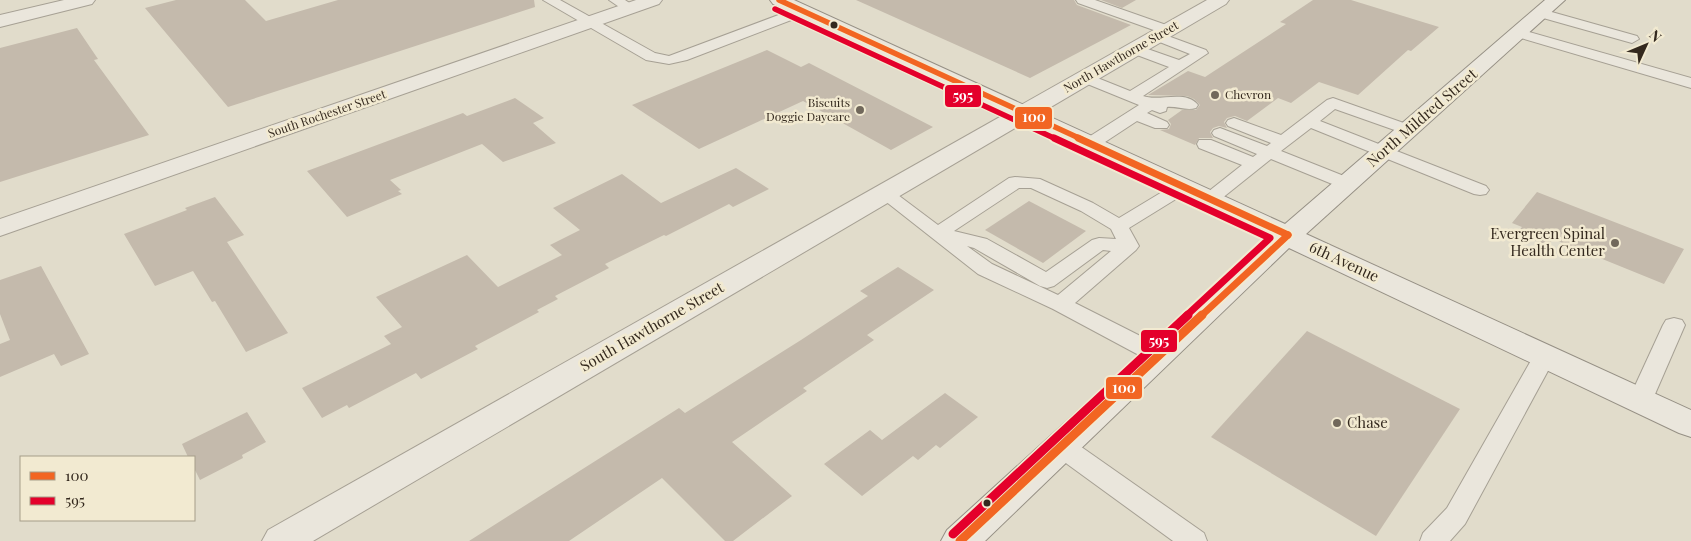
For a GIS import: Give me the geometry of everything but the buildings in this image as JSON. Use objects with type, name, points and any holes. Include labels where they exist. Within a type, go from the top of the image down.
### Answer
[{"type":"street","points":[[0,22],[86,0]]},
{"type":"street","name":"South Rochester Street","points":[[0,228],[590,22],[623,4],[653,0]]},
{"type":"street","name":"6th Avenue","points":[[779,0],[1691,424]]},
{"type":"street","name":"North Hawthorne Street","points":[[1022,114],[1220,0]]},
{"type":"street","name":"North Mildred Street","points":[[960,541],[1288,236],[1548,7]]},
{"type":"street","name":"South Hawthorne Street","points":[[281,541],[1022,114]]},
{"type":"lane","points":[[550,0],[650,57],[669,60],[682,57],[802,11]]},
{"type":"lane","points":[[1083,0],[1162,33],[1201,53],[1132,96]]},
{"type":"lane","points":[[1548,7],[1632,39]]},
{"type":"lane","points":[[1519,33],[1691,83]]},
{"type":"lane","points":[[1134,49],[1180,66]]},
{"type":"lane","points":[[1085,78],[1176,114]]},
{"type":"lane","points":[[1090,144],[1151,104],[1180,102],[1190,105]]},
{"type":"lane","points":[[1210,200],[1333,103],[1409,130]]},
{"type":"lane","points":[[1135,114],[1161,125]]},
{"type":"lane","points":[[1309,122],[1386,151],[1480,190]]},
{"type":"lane","points":[[1227,128],[1276,147],[1348,184]]},
{"type":"lane","points":[[1205,144],[1254,164]]},
{"type":"lane","points":[[939,233],[1015,182],[1034,183],[1087,207],[1119,226],[1129,246]]},
{"type":"lane","points":[[1119,226],[1183,187]]},
{"type":"lane","points":[[884,193],[985,269],[1060,304],[1158,355]]},
{"type":"lane","points":[[939,233],[980,243],[1047,280],[1100,244],[1129,246]]},
{"type":"lane","points":[[1060,304],[1129,246]]},
{"type":"lane","points":[[1640,401],[1674,325]]},
{"type":"lane","points":[[1433,541],[1456,516],[1545,356]]},
{"type":"lane","points":[[1061,446],[1194,541]]},
{"type":"transit line","name":"100","points":[[779,0],[1288,235]]},
{"type":"transit line","name":"595","points":[[775,9],[1270,238],[953,534]]},
{"type":"transit line","name":"100","points":[[960,541],[1288,235]]},
{"type":"place","name":"Chevron","points":[[1215,95]]},
{"type":"place","name":"Biscuits Doggie Daycare","points":[[860,110]]},
{"type":"place","name":"Evergreen Spinal Health Center","points":[[1615,243]]},
{"type":"place","name":"Chase","points":[[1337,423]]}]
